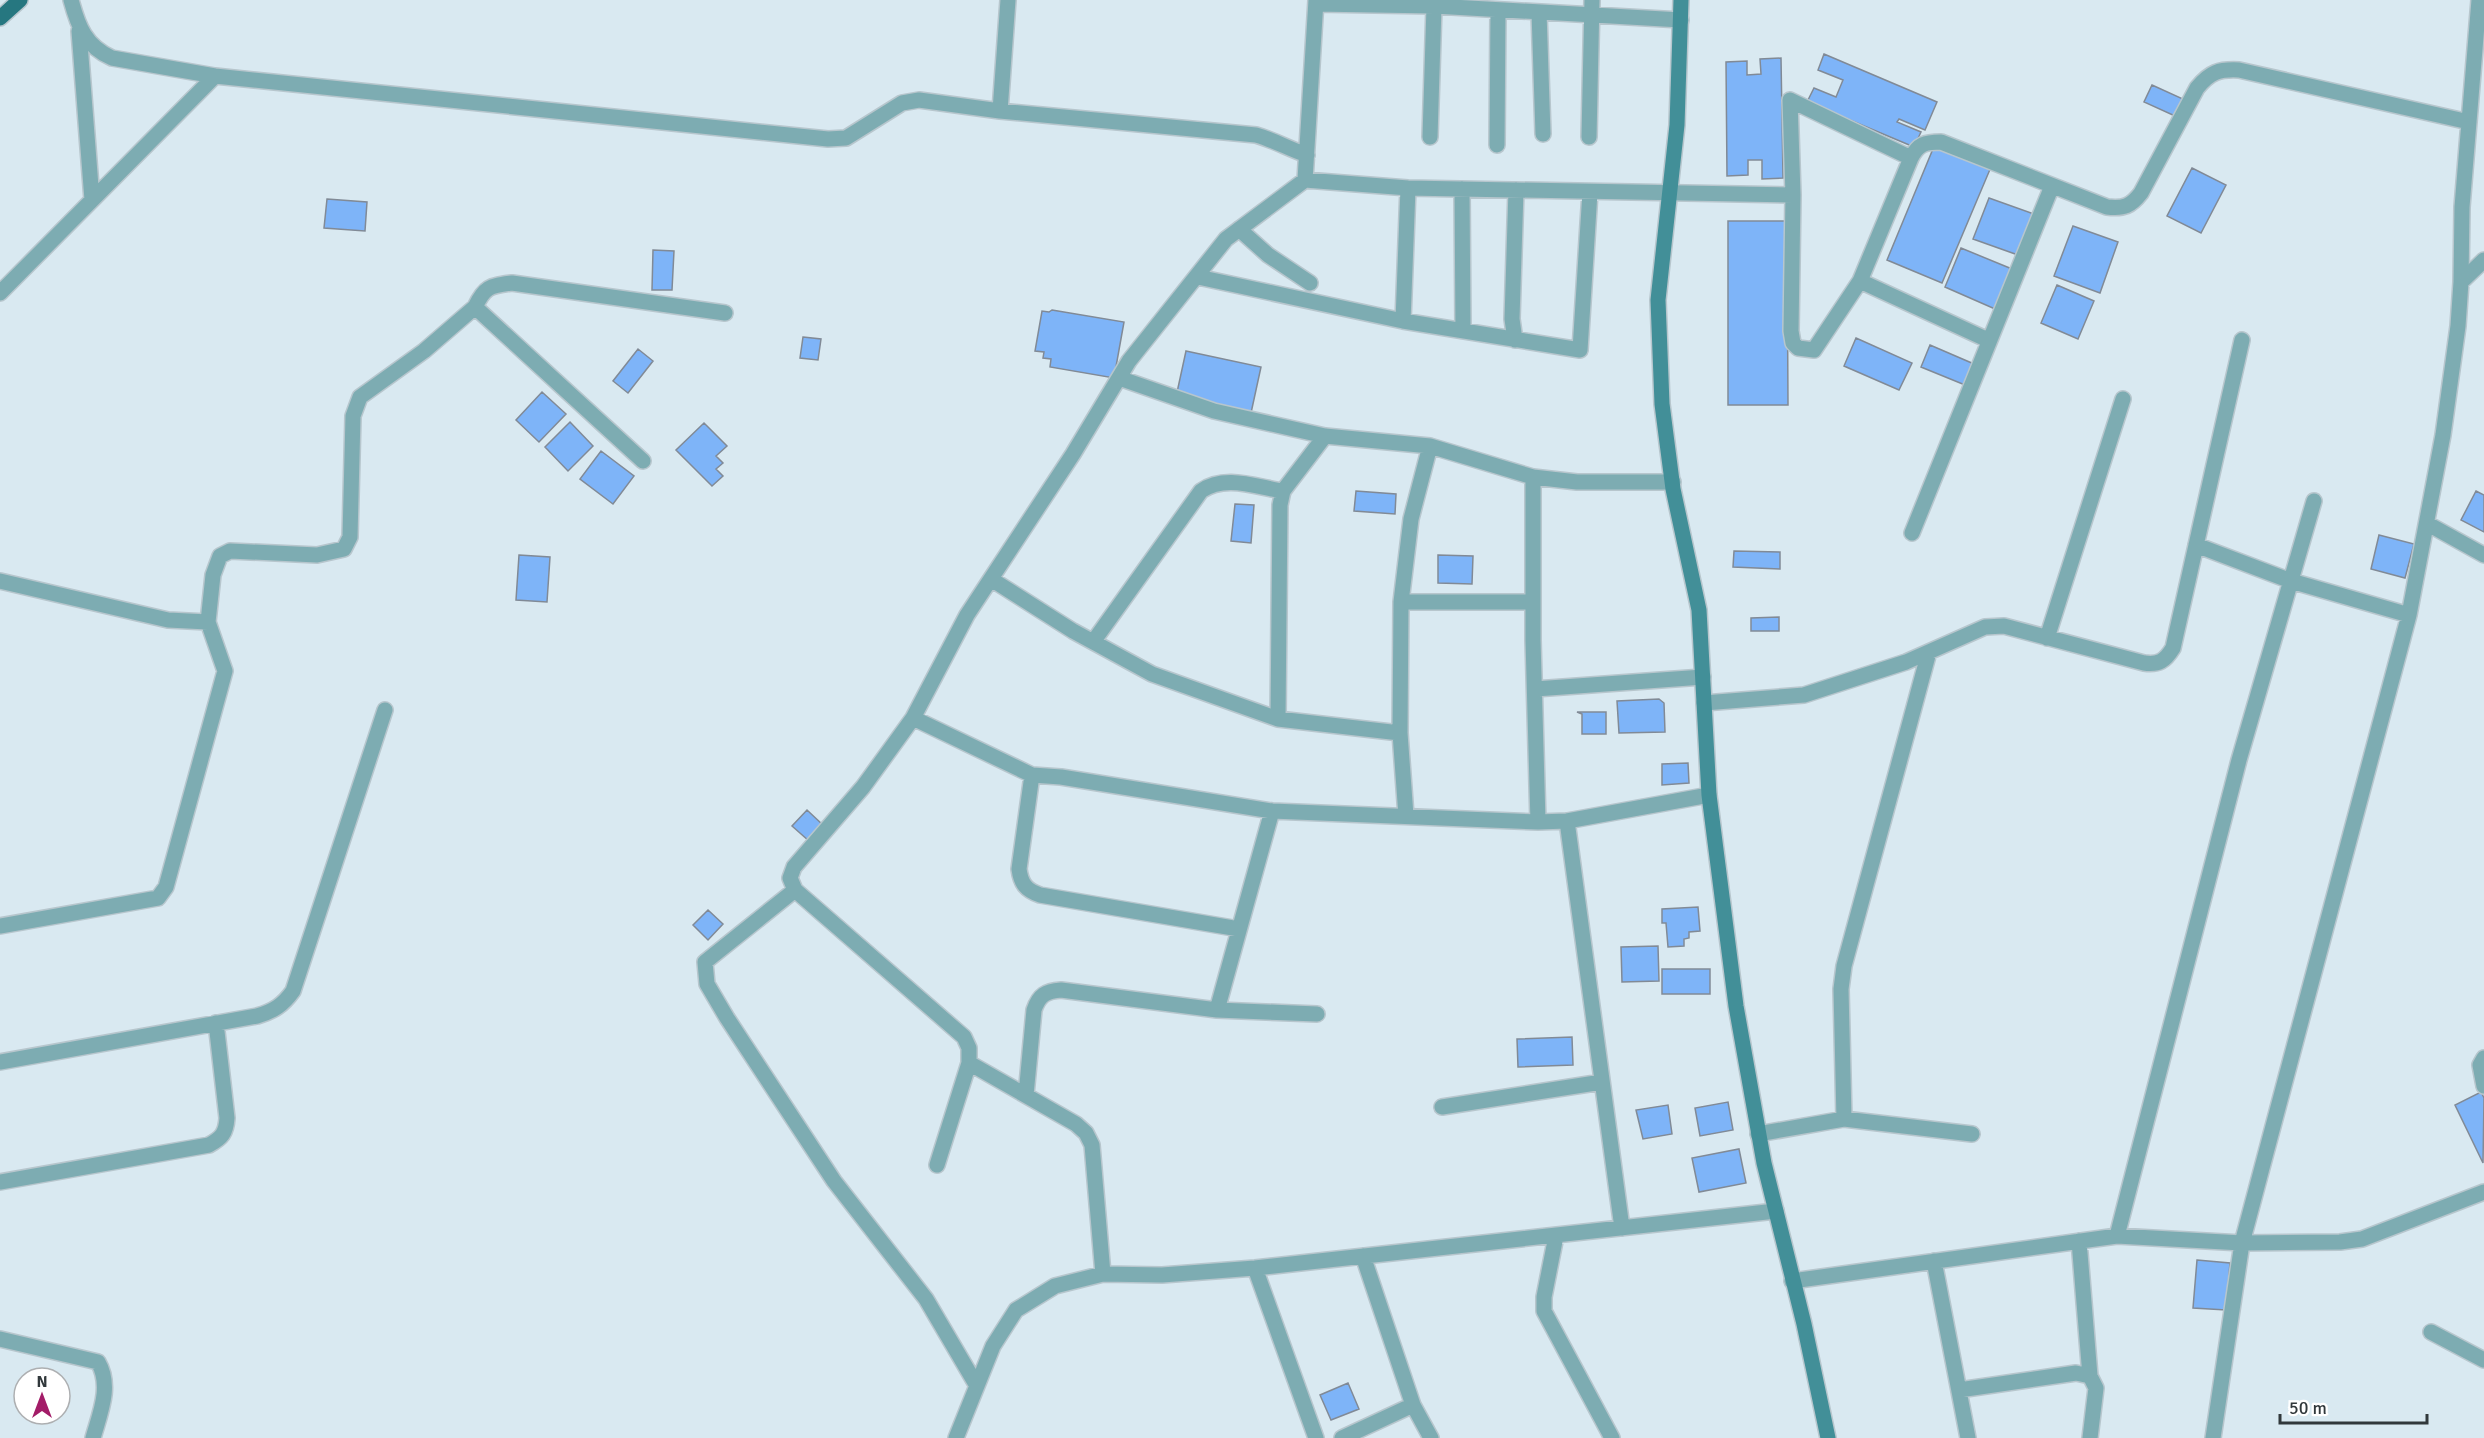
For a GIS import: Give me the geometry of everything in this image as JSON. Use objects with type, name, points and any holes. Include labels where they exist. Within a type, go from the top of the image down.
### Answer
[{"type":"main road","points":[[0,18],[20,0]]},
{"type":"street","points":[[70,0],[79,28],[87,42],[99,52],[112,58],[214,76],[828,139],[846,138],[902,103],[919,100],[1000,111],[1256,135],[1275,140],[1285,147],[1307,155]]},
{"type":"street","points":[[1000,111],[1008,0]]},
{"type":"street","points":[[1681,0],[1672,191],[1658,307],[1662,404],[1672,482],[1699,610],[1709,795],[1736,1006],[1758,1134],[1828,1438]]},
{"type":"street","points":[[2213,1438],[2242,1243],[2409,615],[2428,524],[2445,424],[2461,282],[2462,207],[2469,122],[2479,60],[2479,0]]},
{"type":"street","points":[[1305,180],[1316,2],[1539,12],[1591,7],[1681,20]]},
{"type":"street","points":[[1430,137],[1434,6]]},
{"type":"street","points":[[1589,137],[1591,7]]},
{"type":"street","points":[[1497,146],[1498,10]]},
{"type":"street","points":[[1539,12],[1543,134]]},
{"type":"street","points":[[79,28],[92,200]]},
{"type":"street","points":[[1911,158],[1791,100],[1793,343],[1798,348],[1814,350],[1860,281],[1911,158],[1917,146],[1928,142],[1941,142],[2107,207],[2121,208],[2133,204],[2197,88],[2207,76],[2221,69],[2239,70],[2469,122]]},
{"type":"street","points":[[0,293],[214,76]]},
{"type":"street","points":[[937,1165],[969,1063],[969,1048],[964,1037],[795,890],[790,878],[794,867],[863,787],[913,718],[967,615],[1073,454],[1119,378],[1172,304],[1197,277],[1226,238],[1305,180],[1408,188],[1793,195]]},
{"type":"street","points":[[1912,533],[2052,186]]},
{"type":"street","points":[[1403,321],[1408,188]]},
{"type":"street","points":[[1462,189],[1463,331]]},
{"type":"street","points":[[1515,340],[1512,319],[1516,190]]},
{"type":"street","points":[[1197,277],[1403,321],[1580,350],[1590,192]]},
{"type":"street","points":[[1239,230],[1268,255],[1310,283]]},
{"type":"street","points":[[2461,282],[2484,260]]},
{"type":"street","points":[[1860,281],[1988,340]]},
{"type":"street","points":[[0,926],[143,903],[158,898],[166,887],[225,671],[208,622],[213,575],[220,556],[230,551],[317,555],[344,549],[350,537],[353,416],[360,397],[424,351],[475,307],[482,292],[492,285],[512,283],[725,314]]},
{"type":"street","points":[[475,307],[642,461]]},
{"type":"street","points":[[1487,333],[1512,319]]},
{"type":"street","points":[[1704,703],[1804,695],[1906,662],[1985,627],[2004,626],[2144,663],[2156,664],[2167,659],[2173,648],[2242,340]]},
{"type":"street","points":[[1119,378],[1214,411],[1325,436],[1430,446],[1533,477],[1576,482],[1672,482]]},
{"type":"street","points":[[2048,638],[2123,399]]},
{"type":"street","points":[[1278,719],[1280,506],[1284,491],[1325,436]]},
{"type":"street","points":[[1406,816],[1400,733],[1401,602],[1411,519],[1430,446]]},
{"type":"street","points":[[1533,477],[1532,602],[1538,822]]},
{"type":"street","points":[[1093,642],[1201,491],[1212,484],[1224,481],[1284,491]]},
{"type":"street","points":[[2117,1236],[2239,760],[2314,501]]},
{"type":"street","points":[[2428,524],[2484,555]]},
{"type":"street","points":[[2196,545],[2291,581],[2409,615]]},
{"type":"street","points":[[991,579],[1093,642],[1152,674],[1278,719],[1400,733]]},
{"type":"street","points":[[0,581],[168,620],[208,622]]},
{"type":"street","points":[[1401,602],[1532,602]]},
{"type":"street","points":[[1844,1119],[1841,988],[1844,966],[1929,652]]},
{"type":"street","points":[[1535,689],[1703,677]]},
{"type":"street","points":[[0,1062],[274,1011],[285,1002],[293,991],[385,710]]},
{"type":"street","points":[[913,718],[1032,775],[1061,777],[1272,811],[1538,822],[1567,820],[1709,795]]},
{"type":"street","points":[[1032,775],[1019,869],[1021,882],[1028,891],[1040,896],[1239,929]]},
{"type":"street","points":[[1217,1010],[1272,811]]},
{"type":"street","points":[[1567,820],[1622,1228]]},
{"type":"street","points":[[795,890],[705,963],[707,984],[834,1181],[926,1299],[977,1386]]},
{"type":"street","points":[[1026,1095],[1034,1010],[1038,998],[1048,991],[1061,990],[1217,1010],[1317,1014]]},
{"type":"street","points":[[0,1182],[209,1145],[221,1139],[226,1129],[227,1118],[216,1023]]},
{"type":"street","points":[[2484,1058],[2480,1065],[2484,1086]]},
{"type":"street","points":[[969,1063],[1076,1124],[1086,1133],[1092,1145],[1103,1274]]},
{"type":"street","points":[[1442,1107],[1602,1082]]},
{"type":"street","points":[[1758,1134],[1844,1119],[1972,1134]]},
{"type":"street","points":[[1792,1281],[2117,1236],[2242,1243],[2340,1242],[2362,1239],[2484,1192]]},
{"type":"street","points":[[956,1438],[993,1346],[1016,1310],[1055,1286],[1103,1274],[1162,1275],[1255,1268],[1776,1211]]},
{"type":"street","points":[[1556,1236],[1544,1297],[1544,1311],[1612,1438]]},
{"type":"street","points":[[2079,1241],[2090,1376],[2096,1388],[2090,1438]]},
{"type":"street","points":[[1363,1256],[1413,1405],[1431,1438]]},
{"type":"street","points":[[1935,1261],[1968,1438]]},
{"type":"street","points":[[1255,1268],[1316,1438]]},
{"type":"street","points":[[2431,1332],[2484,1360]]},
{"type":"street","points":[[0,1339],[98,1362],[105,1374],[105,1389],[93,1438]]},
{"type":"street","points":[[1959,1390],[2076,1373],[2090,1376]]},
{"type":"street","points":[[1342,1438],[1413,1405]]},
{"type":"building","points":[[1824,54],[1937,102],[1925,130],[1899,119],[1897,122],[1921,132],[1914,147],[1807,102],[1814,88],[1836,97],[1843,80],[1818,70]]},
{"type":"building","points":[[1781,58],[1783,178],[1762,179],[1762,160],[1748,160],[1748,175],[1727,176],[1726,62],[1747,61],[1747,75],[1761,74],[1760,59]]},
{"type":"building","points":[[2152,85],[2183,99],[2175,116],[2144,102]]},
{"type":"building","points":[[1935,144],[1991,167],[1942,283],[1887,260]]},
{"type":"building","points":[[2192,168],[2226,185],[2201,233],[2167,216]]},
{"type":"building","points":[[1989,198],[2034,214],[2018,255],[1973,239]]},
{"type":"building","points":[[327,199],[367,202],[365,231],[324,228]]},
{"type":"building","points":[[1728,221],[1787,221],[1788,405],[1728,405]]},
{"type":"building","points":[[2073,226],[2118,242],[2100,293],[2054,276]]},
{"type":"building","points":[[1961,248],[2012,269],[1995,309],[1945,287]]},
{"type":"building","points":[[653,250],[674,251],[672,290],[652,290]]},
{"type":"building","points":[[2057,285],[2094,301],[2078,339],[2041,323]]},
{"type":"building","points":[[1052,310],[1124,322],[1114,378],[1050,367],[1051,359],[1043,358],[1044,352],[1035,351],[1042,311]]},
{"type":"building","points":[[803,337],[821,339],[818,360],[800,358]]},
{"type":"building","points":[[1856,338],[1912,363],[1899,390],[1844,366]]},
{"type":"building","points":[[1930,345],[1974,364],[1965,385],[1921,367]]},
{"type":"building","points":[[638,349],[653,361],[628,393],[613,381]]},
{"type":"building","points":[[1186,351],[1261,367],[1251,413],[1176,397]]},
{"type":"building","points":[[542,392],[566,414],[539,442],[516,420]]},
{"type":"building","points":[[570,422],[593,446],[568,471],[545,447]]},
{"type":"building","points":[[704,423],[727,446],[716,456],[723,463],[716,469],[723,476],[712,486],[676,450]]},
{"type":"building","points":[[601,451],[634,476],[613,504],[580,479]]},
{"type":"building","points":[[1356,491],[1396,494],[1395,514],[1354,511]]},
{"type":"building","points":[[2476,491],[2484,495],[2484,532],[2461,520]]},
{"type":"building","points":[[1235,504],[1254,505],[1251,543],[1231,541]]},
{"type":"building","points":[[2379,535],[2414,544],[2405,578],[2371,569]]},
{"type":"building","points":[[1734,551],[1780,552],[1780,569],[1733,567]]},
{"type":"building","points":[[519,555],[550,557],[547,602],[516,600]]},
{"type":"building","points":[[1438,555],[1473,556],[1472,584],[1438,583]]},
{"type":"building","points":[[1779,617],[1779,631],[1751,631],[1751,618]]},
{"type":"building","points":[[1659,699],[1664,703],[1665,732],[1619,733],[1617,701]]},
{"type":"building","points":[[1577,712],[1606,712],[1606,734],[1582,734],[1582,714]]},
{"type":"building","points":[[1688,763],[1689,783],[1662,785],[1662,764]]},
{"type":"building","points":[[807,810],[824,826],[809,841],[792,826]]},
{"type":"building","points":[[1698,907],[1700,931],[1689,932],[1689,938],[1684,939],[1684,946],[1668,947],[1666,923],[1662,923],[1662,909]]},
{"type":"building","points":[[708,910],[723,924],[708,940],[693,925]]},
{"type":"building","points":[[1658,946],[1659,981],[1622,982],[1621,947]]},
{"type":"building","points":[[1662,969],[1710,969],[1710,994],[1662,994]]},
{"type":"building","points":[[1572,1037],[1573,1065],[1518,1067],[1517,1039]]},
{"type":"building","points":[[2481,1092],[2484,1098],[2483,1163],[2455,1105]]},
{"type":"building","points":[[1728,1102],[1733,1130],[1700,1136],[1695,1108]]},
{"type":"building","points":[[1668,1105],[1672,1134],[1643,1139],[1636,1110]]},
{"type":"building","points":[[1739,1149],[1746,1183],[1699,1192],[1692,1158]]},
{"type":"building","points":[[2197,1260],[2230,1263],[2226,1310],[2193,1308]]},
{"type":"building","points":[[1348,1383],[1359,1409],[1331,1420],[1320,1395]]}]
